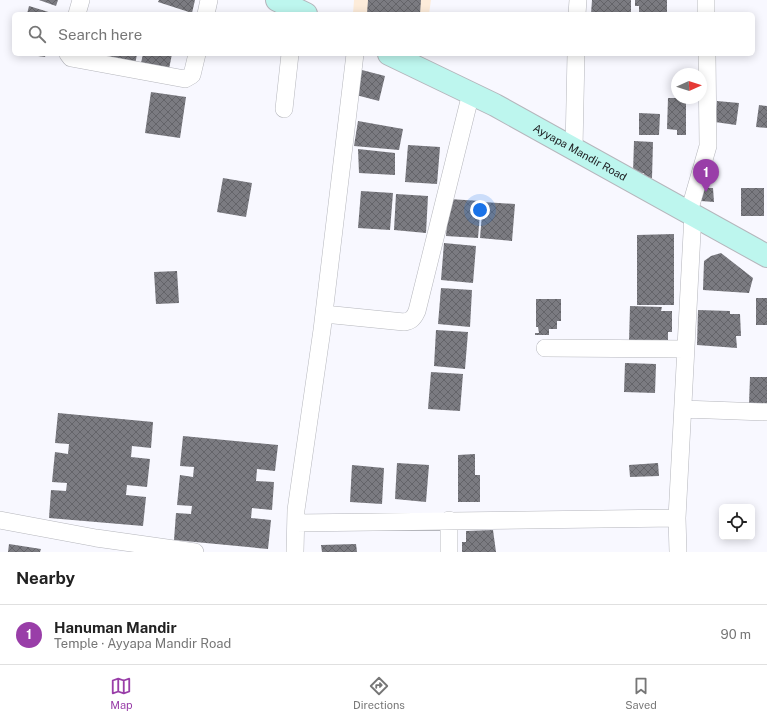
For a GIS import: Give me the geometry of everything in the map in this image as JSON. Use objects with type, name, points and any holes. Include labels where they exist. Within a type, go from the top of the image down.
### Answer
[{"type":"street","points":[[78,12],[81,0]]},
{"type":"street","points":[[206,12],[209,0]]},
{"type":"street","points":[[578,0],[578,12]]},
{"type":"street","points":[[706,0],[706,12]]},
{"type":"street","points":[[70,56],[71,58],[185,79],[192,75],[197,56]]},
{"type":"street","points":[[284,109],[290,56]]},
{"type":"street","points":[[295,552],[296,523],[324,314],[355,56]]},
{"type":"street","name":"Ayyapa Mandir Road","points":[[393,56],[471,93],[574,148],[767,256]]},
{"type":"street","points":[[574,148],[576,56]]},
{"type":"street","points":[[678,552],[678,518],[691,213],[708,146],[707,56]]},
{"type":"street","points":[[324,314],[404,322],[410,321],[414,317],[417,311],[471,93]]},
{"type":"street","points":[[545,348],[686,349]]},
{"type":"street","points":[[683,409],[767,412]]},
{"type":"street","points":[[296,523],[678,518]]},
{"type":"street","points":[[0,520],[96,538],[195,552]]},
{"type":"street","points":[[449,520],[449,552]]},
{"type":"shaded area","points":[[354,0],[431,0],[429,12],[353,12]]},
{"type":"building","points":[[39,0],[58,0],[56,6]]},
{"type":"building","points":[[159,0],[195,0],[192,12],[158,2]]},
{"type":"building","points":[[368,0],[421,0],[420,12],[367,12]]},
{"type":"building","points":[[592,0],[631,0],[631,12],[591,12]]},
{"type":"building","points":[[635,0],[667,0],[667,12],[639,12],[639,6],[635,6]]},
{"type":"building","points":[[29,6],[48,12],[28,12]]},
{"type":"building","points":[[105,56],[137,56],[135,65],[105,58]]},
{"type":"building","points":[[143,56],[172,56],[169,69],[141,63]]},
{"type":"building","points":[[362,70],[385,76],[379,101],[356,95]]},
{"type":"building","points":[[151,92],[186,97],[180,138],[145,133]]},
{"type":"building","points":[[668,98],[671,98],[671,104],[686,104],[686,135],[677,135],[677,130],[667,129]]},
{"type":"building","points":[[717,101],[739,103],[736,125],[715,122]]},
{"type":"building","points":[[759,105],[767,106],[767,128],[756,127]]},
{"type":"building","points":[[639,113],[660,114],[659,135],[639,135]]},
{"type":"building","points":[[358,121],[403,129],[399,150],[354,146]]},
{"type":"building","points":[[634,141],[653,142],[652,178],[643,178],[644,173],[633,173]]},
{"type":"building","points":[[408,145],[440,147],[437,184],[405,182]]},
{"type":"building","points":[[358,149],[395,153],[395,175],[359,173]]},
{"type":"building","points":[[223,178],[252,183],[246,217],[217,212]]},
{"type":"building","points":[[697,188],[713,188],[714,202],[701,201]]},
{"type":"building","points":[[741,188],[764,188],[764,216],[741,216]]},
{"type":"building","points":[[361,191],[393,193],[390,230],[358,228]]},
{"type":"building","points":[[396,194],[428,196],[426,233],[394,230]]},
{"type":"building","points":[[449,199],[481,201],[478,238],[446,236]]},
{"type":"building","points":[[483,202],[515,204],[512,241],[480,238]]},
{"type":"building","points":[[674,234],[674,305],[637,305],[637,235]]},
{"type":"building","points":[[444,243],[476,246],[473,283],[441,280]]},
{"type":"building","points":[[721,253],[753,278],[749,293],[703,290],[704,261],[711,256]]},
{"type":"building","points":[[177,271],[179,303],[156,304],[154,272]]},
{"type":"building","points":[[441,288],[472,290],[470,327],[438,324]]},
{"type":"building","points":[[756,298],[767,298],[767,325],[756,325]]},
{"type":"building","points":[[536,299],[561,299],[561,321],[557,321],[557,329],[549,329],[549,335],[535,335],[535,333],[539,333],[538,327],[536,327]]},
{"type":"building","points":[[630,306],[662,307],[661,311],[672,311],[672,332],[668,332],[668,345],[629,342]]},
{"type":"building","points":[[698,310],[730,311],[730,314],[740,314],[741,336],[736,336],[737,348],[697,345]]},
{"type":"building","points":[[436,330],[468,332],[465,369],[434,366]]},
{"type":"building","points":[[625,363],[656,364],[655,393],[624,392]]},
{"type":"building","points":[[431,372],[463,374],[460,411],[428,409]]},
{"type":"building","points":[[750,377],[767,377],[767,405],[749,404]]},
{"type":"building","points":[[58,413],[153,422],[151,448],[132,446],[131,457],[150,459],[147,487],[127,485],[126,495],[146,497],[143,526],[49,518],[51,490],[66,491],[67,483],[52,482],[55,452],[68,454],[69,444],[55,443]]},
{"type":"building","points":[[183,436],[278,445],[275,471],[257,469],[256,481],[274,482],[272,510],[252,508],[251,518],[271,520],[268,549],[174,540],[176,513],[191,514],[192,506],[177,505],[180,475],[193,477],[194,467],[180,466]]},
{"type":"building","points":[[475,454],[475,475],[480,475],[480,502],[458,502],[458,455]]},
{"type":"building","points":[[397,463],[429,465],[426,502],[395,499]]},
{"type":"building","points":[[658,463],[659,476],[630,477],[629,465]]},
{"type":"building","points":[[352,465],[384,468],[382,504],[350,502]]},
{"type":"building","points":[[493,530],[496,552],[462,552],[462,542],[466,542],[466,531]]},
{"type":"building","points":[[9,544],[41,549],[40,552],[8,552]]},
{"type":"building","points":[[356,544],[357,552],[322,552],[321,545]]},
{"type":"place","name":"Hanuman Mandir","points":[[706,192]]}]
